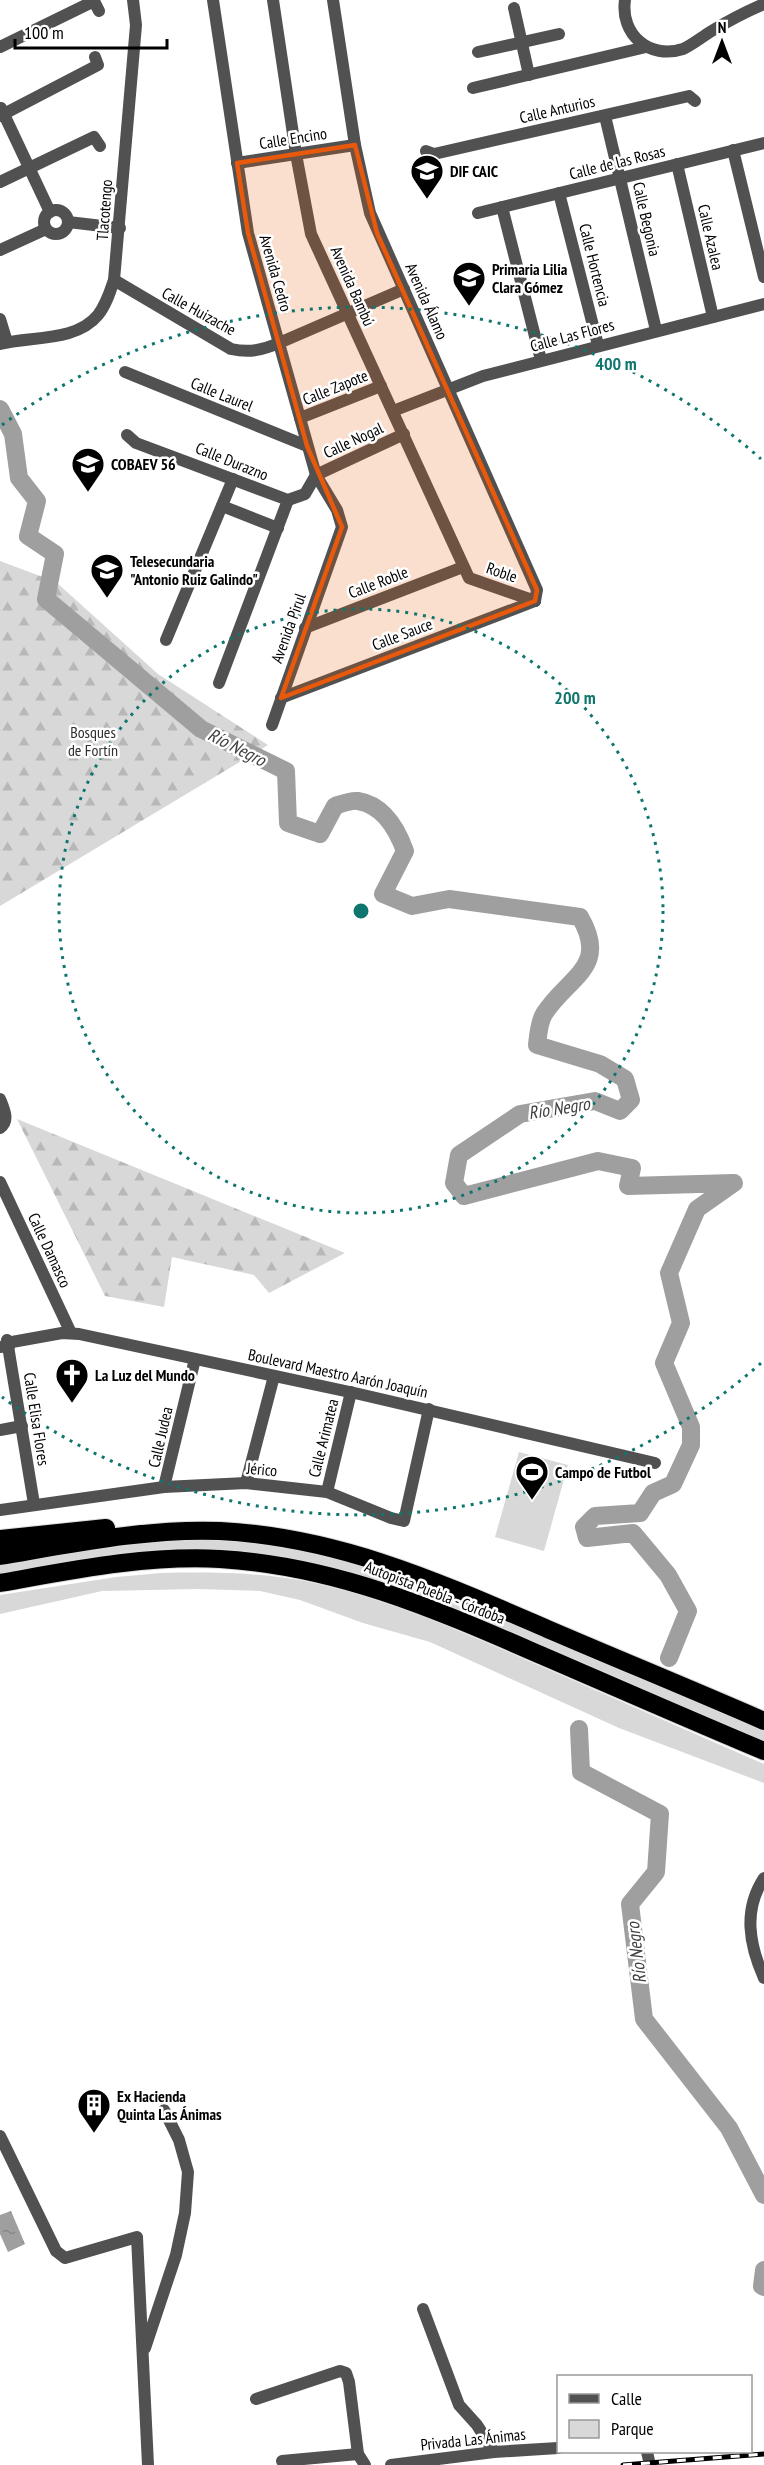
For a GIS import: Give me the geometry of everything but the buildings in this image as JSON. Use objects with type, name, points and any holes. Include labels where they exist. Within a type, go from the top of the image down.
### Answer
[{"type":"highway","points":[[0,1539],[114,1528],[174,1532]]},
{"type":"highway","name":"Autopista Puebla - Córdoba","points":[[0,1556],[174,1532],[256,1534],[320,1544],[388,1563],[424,1576],[764,1721]]},
{"type":"highway","name":"Autopista Puebla - Córdoba","points":[[0,1583],[116,1563],[186,1558],[248,1562],[312,1571],[379,1589],[450,1616],[764,1751]]},
{"type":"street","name":"Tlacotengo","points":[[3,343],[46,338],[73,331],[88,324],[105,304],[114,280],[120,228],[136,25],[132,0]]},
{"type":"street","name":"Avenida Cedro","points":[[213,0],[248,233],[316,475],[337,510],[342,527],[338,544]]},
{"type":"street","name":"Avenida Bambú","points":[[273,0],[296,154],[311,234],[463,567]]},
{"type":"street","name":"Avenida Álamo","points":[[333,0],[355,145],[370,213],[537,590],[536,601]]},
{"type":"street","points":[[625,0],[626,23],[634,38],[646,47],[663,51],[683,49],[733,18],[764,4]]},
{"type":"street","points":[[0,47],[94,1],[99,11]]},
{"type":"street","points":[[514,8],[529,75]]},
{"type":"street","points":[[478,52],[559,34]]},
{"type":"street","points":[[473,88],[646,47]]},
{"type":"street","points":[[50,212],[30,167],[1,112],[98,65],[95,57]]},
{"type":"street","name":"Calle Anturios","points":[[426,151],[434,154],[689,96],[695,101]]},
{"type":"street","name":"Calle Begonia","points":[[605,116],[656,330]]},
{"type":"street","points":[[0,182],[94,137],[100,146]]},
{"type":"street","name":"Calle de las Rosas","points":[[478,213],[764,143]]},
{"type":"street","name":"Calle Encino","points":[[237,164],[355,145]]},
{"type":"street","points":[[734,150],[764,277]]},
{"type":"street","name":"Calle Azalea","points":[[677,164],[713,316]]},
{"type":"street","name":"Calle Hortencia","points":[[559,193],[598,345]]},
{"type":"street","points":[[502,207],[541,360]]},
{"type":"street","points":[[50,212],[62,212],[68,222],[66,230],[60,234],[52,234],[46,230],[44,222],[50,212]]},
{"type":"street","points":[[68,222],[120,228]]},
{"type":"street","points":[[0,249],[46,230]]},
{"type":"street","name":"Calle Huizache","points":[[114,280],[231,349],[247,352],[279,343],[404,289]]},
{"type":"street","name":"Calle Las Flores","points":[[393,411],[483,376],[764,304]]},
{"type":"street","points":[[0,319],[3,343]]},
{"type":"street","name":"Calle Laurel","points":[[125,372],[307,446]]},
{"type":"street","name":"Calle Zapote","points":[[300,418],[381,386]]},
{"type":"street","name":"Calle Nogal","points":[[316,475],[404,434]]},
{"type":"street","name":"Calle Durazno","points":[[127,435],[136,443],[288,500]]},
{"type":"street","points":[[219,683],[288,500],[305,494],[316,475]]},
{"type":"street","points":[[166,640],[233,479]]},
{"type":"street","points":[[222,506],[278,528]]},
{"type":"street","name":"Avenida Pirul","points":[[272,725],[305,628],[338,544]]},
{"type":"street","name":"Roble","points":[[463,567],[469,578],[536,601]]},
{"type":"street","name":"Calle Roble","points":[[305,628],[463,567]]},
{"type":"street","name":"Calle Sauce","points":[[281,698],[536,601]]},
{"type":"street","points":[[0,1099],[6,1118],[4,1125],[0,1128]]},
{"type":"street","name":"Calle Damasco","points":[[0,1182],[71,1332]]},
{"type":"street","name":"Boulevard Maestro Aarón Joaquín","points":[[6,1343],[71,1332],[429,1409],[655,1462]]},
{"type":"street","name":"Calle Elisa Flores","points":[[6,1343],[22,1426],[33,1504]]},
{"type":"street","name":"Calle Judea","points":[[164,1487],[195,1359]]},
{"type":"street","points":[[246,1483],[274,1376]]},
{"type":"street","name":"Calle Arimatea","points":[[327,1492],[351,1392]]},
{"type":"street","name":"Jérico","points":[[0,1510],[164,1487],[246,1483],[327,1492],[404,1521],[429,1409]]},
{"type":"street","points":[[0,1430],[22,1426]]},
{"type":"street","points":[[764,1878],[752,1902],[750,1916],[751,1940],[764,1978]]},
{"type":"street","points":[[142,2355],[176,2255],[185,2213],[188,2172],[179,2140],[164,2110]]},
{"type":"street","points":[[0,2136],[56,2251],[65,2258],[137,2237],[148,2465]]},
{"type":"street","points":[[423,2309],[459,2405],[477,2425],[494,2452]]},
{"type":"street","points":[[256,2399],[340,2371],[346,2373],[350,2382],[362,2460],[282,2462]]},
{"type":"street","name":"Privada Las Ánimas","points":[[391,2465],[494,2452],[557,2448]]},
{"type":"highlighted area","points":[[355,145],[377,233],[537,590],[535,601],[281,698],[342,527],[307,446],[248,233],[237,163]]},
{"type":"green space","name":"Bosques de Fortín","points":[[0,561],[56,582],[158,674],[268,745],[0,906]]},
{"type":"green space","points":[[17,1119],[345,1253],[269,1293],[254,1275],[172,1257],[164,1307],[105,1296]]},
{"type":"green space","name":"Campo de Futbol","points":[[519,1452],[568,1465],[544,1551],[495,1537]]},
{"type":"green space","points":[[176,1539],[256,1542],[316,1551],[414,1579],[764,1729],[764,1745],[407,1591],[363,1576],[255,1554],[0,1576],[0,1564],[139,1542]]},
{"type":"green space","points":[[161,1573],[219,1573],[295,1579],[340,1589],[391,1605],[491,1644],[764,1764],[764,1783],[619,1728],[430,1642],[363,1623],[300,1600],[260,1591],[198,1589],[102,1591],[0,1614],[0,1595],[116,1577]]},
{"type":"water","points":[[11,2211],[25,2244],[8,2252],[0,2234],[0,2215]]},
{"type":"waterway","name":"Río Negro","points":[[0,409],[13,434],[19,478],[37,501],[28,536],[55,554],[46,599],[201,729],[286,771],[288,823],[320,834],[335,806],[352,801],[367,803],[388,819],[405,851],[383,894],[412,906],[449,899],[580,917],[588,934],[590,948],[588,960],[582,971],[553,1001],[544,1014],[537,1045],[600,1064],[625,1079],[631,1100],[620,1111],[595,1101],[520,1114],[459,1155],[454,1183],[464,1196],[598,1161],[632,1168],[628,1186],[734,1183],[697,1209],[669,1273],[681,1323],[664,1363],[691,1427],[691,1445],[673,1484],[653,1493],[640,1513],[595,1516],[584,1527],[587,1538],[633,1533],[668,1575],[688,1611],[669,1658]]},
{"type":"waterway","name":"Río Negro","points":[[579,1729],[581,1772],[660,1814],[656,1872],[630,1904],[644,2019],[729,2128],[764,2195]]},
{"type":"waterway","name":"Río Negro","points":[[764,2270],[762,2286],[764,2287]]},
{"type":"railway","points":[[623,2465],[764,2454]]},
{"type":"place","name":"DIF CAIC","points":[[427,200]]},
{"type":"place","name":"Primaria Lilia Clara Gómez","points":[[469,307]]},
{"type":"place","name":"COBAEV 56","points":[[88,493]]},
{"type":"place","name":"Telesecundaria \"Antonio Ruiz Galindo\"","points":[[107,599]]},
{"type":"place","name":"La Luz del Mundo","points":[[72,1404]]},
{"type":"place","name":"Campo de Futbol","points":[[532,1501]]},
{"type":"place","name":"Ex Hacienda Quinta Las Ánimas","points":[[94,2134]]}]
